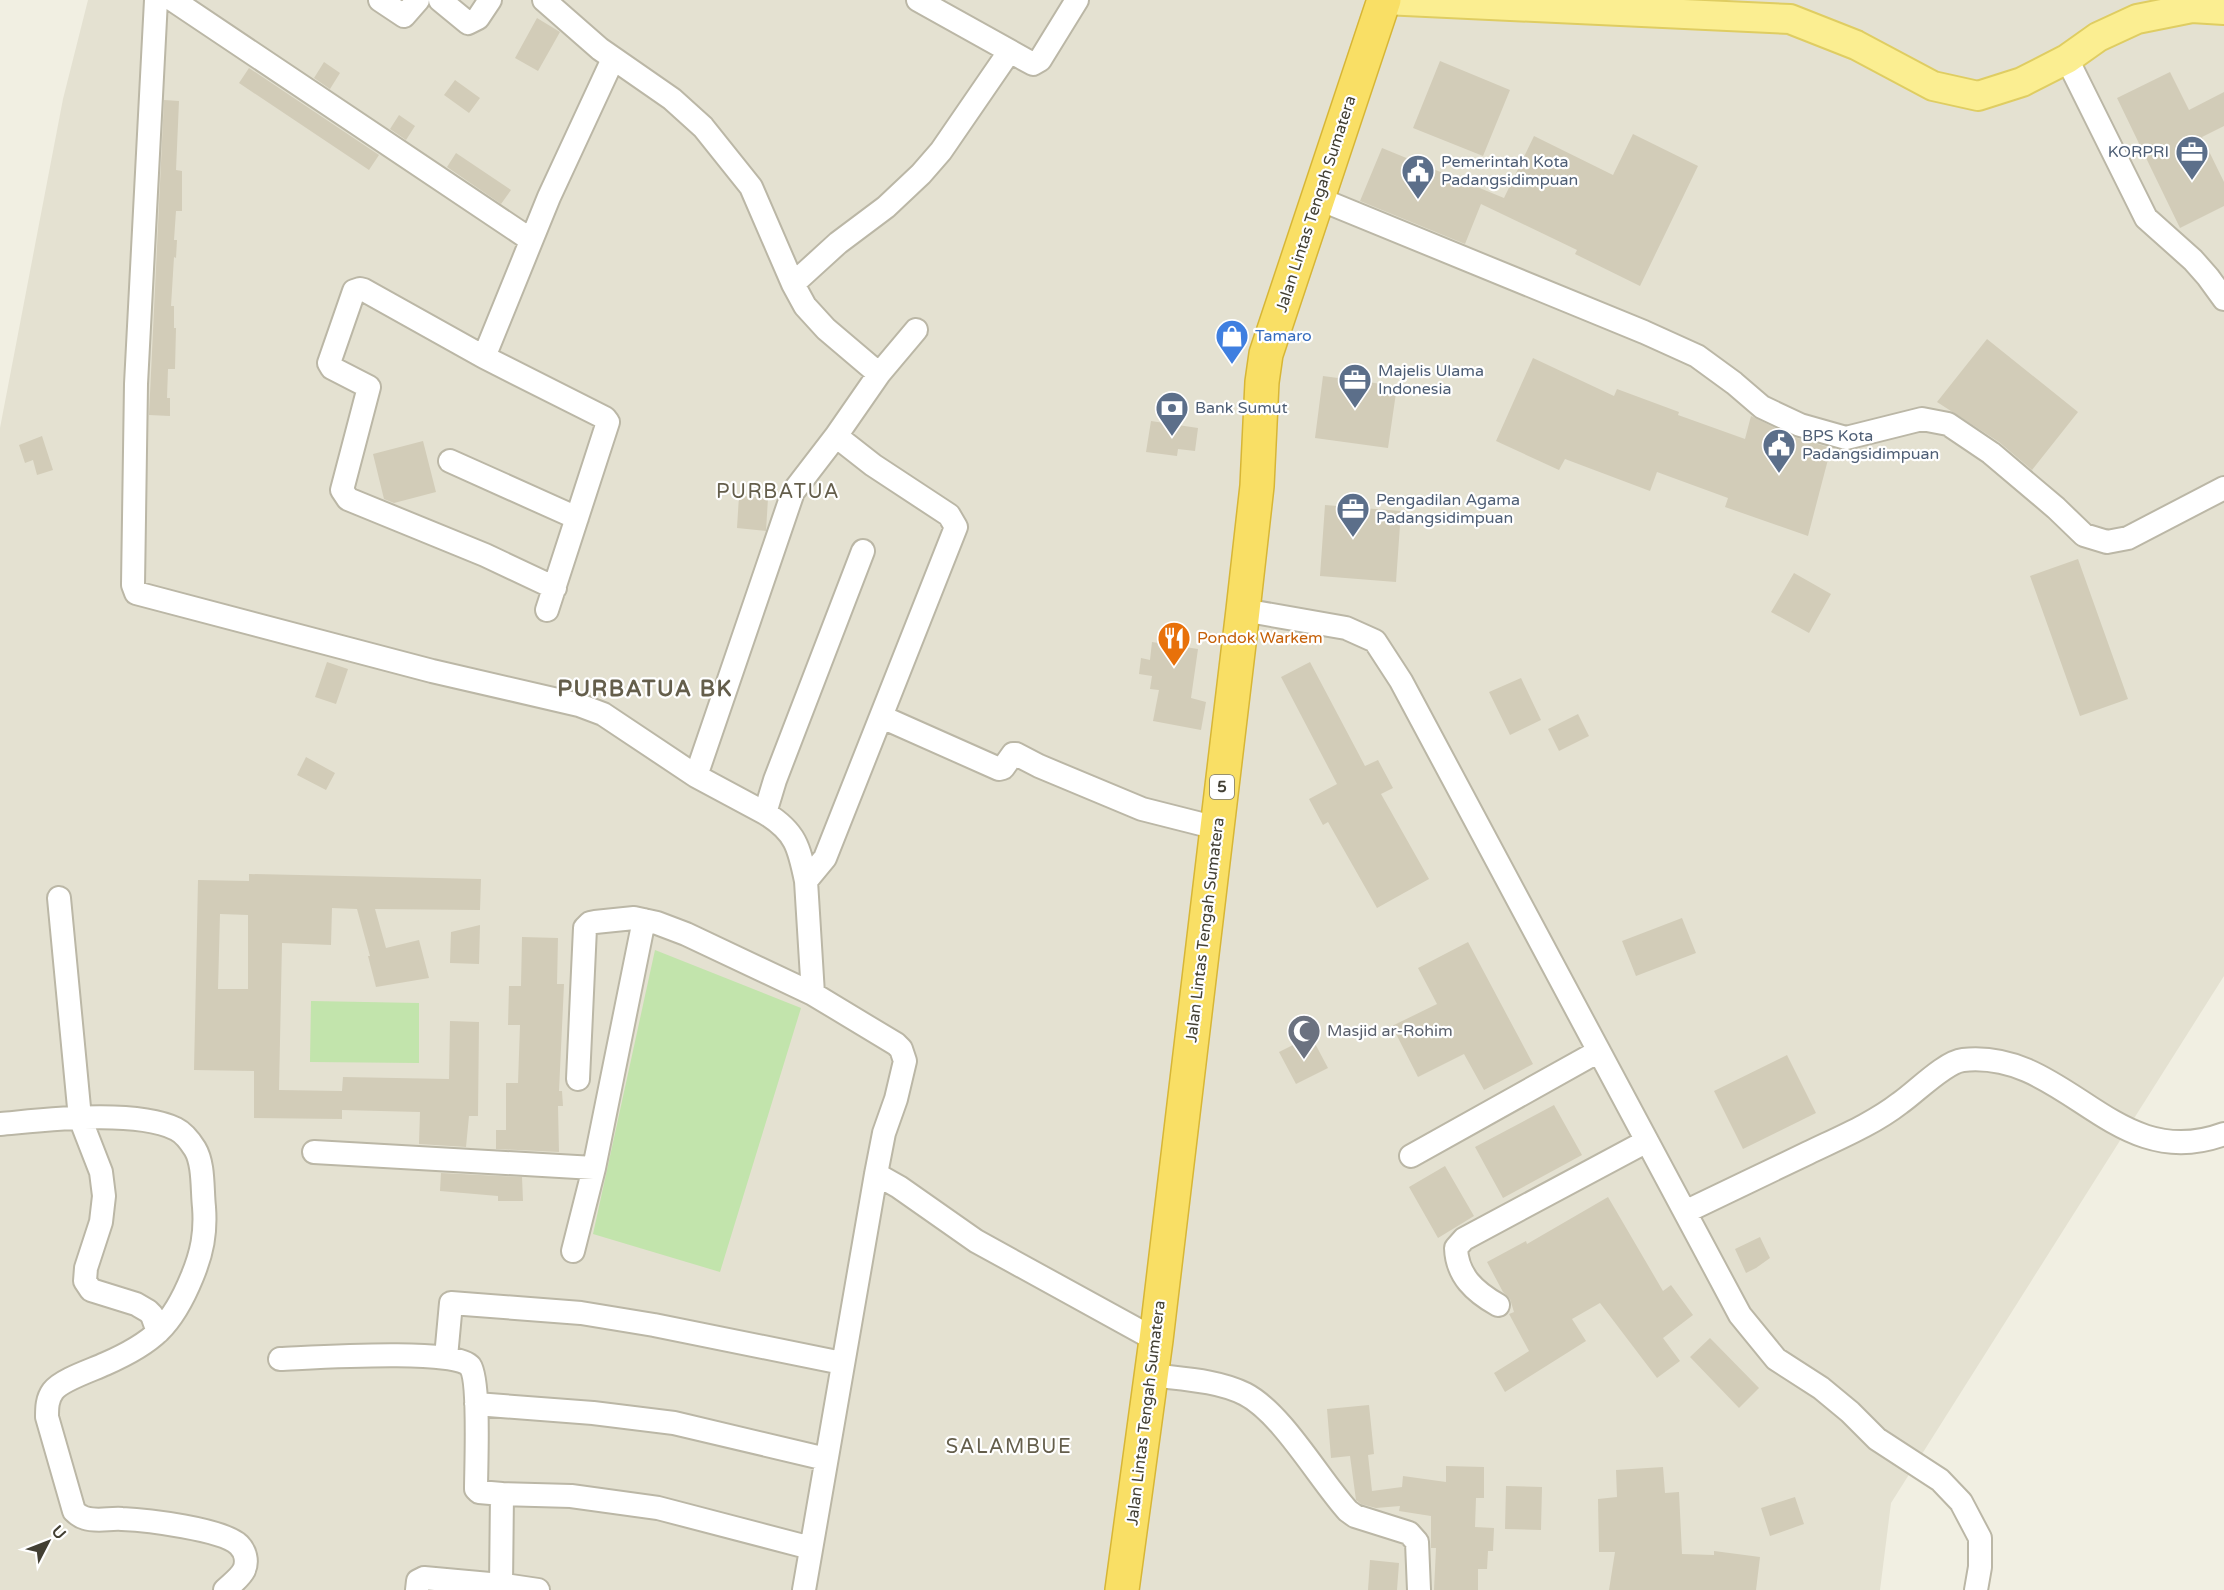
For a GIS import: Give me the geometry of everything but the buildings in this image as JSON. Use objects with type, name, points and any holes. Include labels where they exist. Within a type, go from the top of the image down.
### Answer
[{"type":"highway","name":"Jalan Lintas Tengah Sumatera","points":[[1122,1590],[1151,1375],[1243,610],[1257,486],[1262,382],[1266,354],[1377,3]]},
{"type":"main road","points":[[1377,3],[1790,19],[1856,45],[1933,86],[1978,96],[2022,82],[2067,60],[2098,37],[2159,6],[2224,10]]},
{"type":"street","points":[[156,0],[136,384],[134,585],[136,593],[432,671],[579,705],[603,714],[696,776],[777,820],[794,838],[800,849],[806,881],[813,994]]},
{"type":"street","points":[[173,0],[531,240]]},
{"type":"street","points":[[380,0],[404,16],[418,0]]},
{"type":"street","points":[[441,0],[468,22],[478,18],[490,0]]},
{"type":"street","points":[[544,0],[613,59],[672,99],[695,118],[742,176],[758,201],[792,284],[805,306],[815,318],[879,374]]},
{"type":"street","points":[[918,0],[1028,63],[1037,63],[1077,0]]},
{"type":"street","points":[[792,284],[838,243],[897,198],[921,174],[941,152],[1009,52]]},
{"type":"street","points":[[484,357],[531,240],[613,59]]},
{"type":"street","points":[[2067,60],[2146,218],[2193,260],[2224,299]]},
{"type":"street","points":[[1317,198],[1644,332],[1697,356],[1762,407],[1800,425],[1846,438],[1922,419],[1948,424],[1991,453],[2084,535],[2107,542],[2128,538],[2224,488]]},
{"type":"street","points":[[547,610],[555,588],[607,420],[484,357],[364,290],[354,291],[329,363],[333,368],[369,387],[342,490],[348,499],[485,555],[555,588]]},
{"type":"street","points":[[696,776],[793,492],[879,374],[916,330]]},
{"type":"street","points":[[806,881],[825,858],[956,528],[949,515],[873,465],[836,436]]},
{"type":"street","points":[[450,461],[577,518]]},
{"type":"street","points":[[765,813],[775,780],[863,551]]},
{"type":"street","points":[[1243,610],[1346,628],[1375,641],[1401,681],[1740,1315],[1776,1359],[1821,1388],[1877,1439],[1940,1480],[1961,1502],[1980,1538],[1976,1590]]},
{"type":"street","points":[[882,717],[997,768],[1003,768],[1011,756],[1016,754],[1142,809],[1217,828]]},
{"type":"street","points":[[59,898],[80,1118],[101,1172],[104,1196],[100,1222],[86,1268],[86,1284],[91,1290],[142,1307],[152,1315],[158,1332]]},
{"type":"street","points":[[578,1079],[586,926],[596,922],[634,918],[657,922],[686,934],[813,994],[896,1044],[904,1054],[896,1099],[884,1133],[876,1174],[804,1590]]},
{"type":"street","points":[[573,1251],[594,1168],[644,920]]},
{"type":"street","points":[[1411,1156],[1599,1051]]},
{"type":"street","points":[[1685,1212],[1845,1136],[1898,1105],[1944,1069],[1960,1060],[1992,1059],[2032,1072],[2106,1119],[2141,1137],[2165,1143],[2194,1141],[2224,1134]]},
{"type":"street","points":[[0,1124],[80,1118],[156,1123],[183,1134],[196,1151],[205,1221],[203,1248],[180,1305],[158,1332],[130,1353],[56,1388],[48,1402],[47,1417],[74,1511],[83,1518],[154,1521],[188,1527],[237,1543],[244,1551],[246,1562],[244,1571],[225,1590]]},
{"type":"street","points":[[1498,1305],[1482,1296],[1467,1280],[1456,1262],[1456,1248],[1464,1239],[1647,1141]]},
{"type":"street","points":[[314,1152],[594,1168]]},
{"type":"street","points":[[876,1174],[899,1187],[976,1241],[1155,1340]]},
{"type":"street","points":[[446,1358],[452,1303],[581,1313],[654,1325],[842,1363]]},
{"type":"street","points":[[280,1359],[416,1356],[460,1360],[470,1366],[472,1372],[476,1404],[476,1489],[479,1492],[571,1496],[658,1508],[811,1548]]},
{"type":"street","points":[[1151,1375],[1226,1386],[1246,1394],[1264,1408],[1288,1434],[1348,1511],[1355,1516],[1413,1536],[1417,1542],[1419,1590]]},
{"type":"street","points":[[476,1404],[593,1413],[675,1423],[826,1459]]},
{"type":"street","points":[[501,1585],[502,1494]]},
{"type":"street","points":[[417,1590],[418,1581],[424,1578],[538,1590]]},
{"type":"shaded area","points":[[88,0],[2224,0],[2224,976],[1891,1503],[1880,1590],[0,1590],[0,428],[63,99]]},
{"type":"green space","points":[[655,950],[801,1008],[720,1272],[593,1234]]},
{"type":"green space","points":[[311,1001],[419,1003],[419,1063],[310,1062]]},
{"type":"place","name":"KORPRI","points":[[2192,181]]},
{"type":"place","name":"Pemerintah Kota Padangsidimpuan","points":[[1418,200]]},
{"type":"place","name":"Tamaro","points":[[1232,365]]},
{"type":"place","name":"Majelis Ulama Indonesia","points":[[1355,409]]},
{"type":"place","name":"Bank Sumut","points":[[1172,437]]},
{"type":"place","name":"BPS Kota Padangsidimpuan","points":[[1779,474]]},
{"type":"place","name":"Pengadilan Agama Padangsidimpuan","points":[[1353,538]]},
{"type":"place","name":"Pondok Warkem","points":[[1174,667]]},
{"type":"place","name":"Masjid ar-Rohim","points":[[1304,1060]]},
{"type":"district","name":"PURBATUA","points":[[778,492]]},
{"type":"district","name":"PURBATUA BK","points":[[645,689]]},
{"type":"district","name":"SALAMBUE","points":[[1009,1447]]}]
